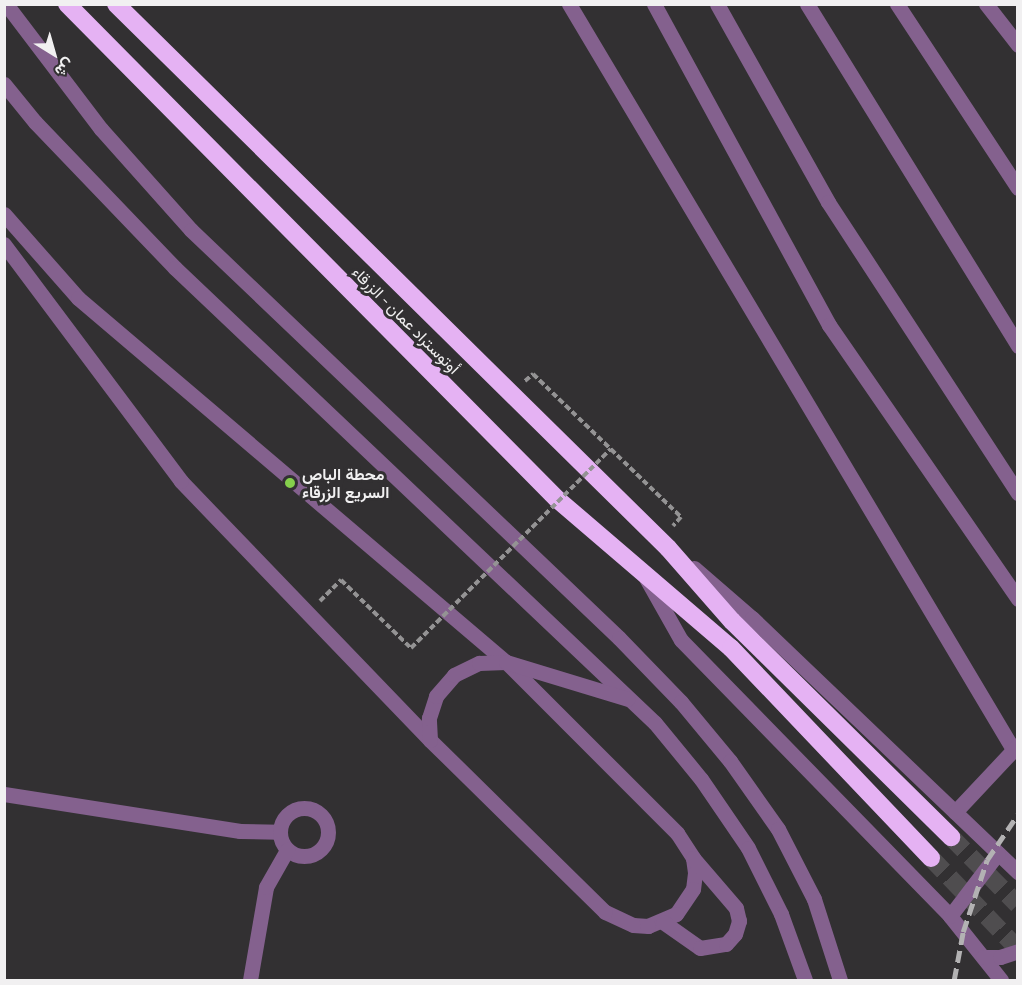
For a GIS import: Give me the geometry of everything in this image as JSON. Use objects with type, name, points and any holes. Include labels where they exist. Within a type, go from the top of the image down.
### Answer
[{"type":"highway","name":"أوتوستراد عمان - الزرقاء","points":[[67,4],[557,499],[731,648],[931,858]]},
{"type":"highway","name":"أوتوستراد عمان - الزرقاء","points":[[116,4],[668,548],[754,641],[951,837]]},
{"type":"street","points":[[6,4],[100,129],[191,230],[619,638],[688,711],[778,829],[814,899],[840,981]]},
{"type":"street","points":[[569,4],[1015,747],[955,812]]},
{"type":"street","points":[[654,4],[829,325],[1017,599]]},
{"type":"street","points":[[717,4],[828,202],[1017,495]]},
{"type":"street","points":[[807,4],[1017,346]]},
{"type":"street","points":[[897,4],[1017,188]]},
{"type":"street","points":[[986,4],[1017,45]]},
{"type":"street","points":[[4,84],[36,122],[175,268],[630,699],[701,779],[748,848],[781,914],[805,981]]},
{"type":"street","points":[[4,214],[78,298],[506,662],[677,832],[693,858],[736,908],[739,921],[735,934],[726,944],[700,948],[663,922]]},
{"type":"street","points":[[4,244],[181,482],[430,740],[605,912],[633,925],[663,922],[686,903],[693,889],[693,858]]},
{"type":"street","points":[[668,548],[752,618],[1017,872]]},
{"type":"street","points":[[645,575],[667,618],[704,666],[950,916],[1001,981]]},
{"type":"street","points":[[430,740],[432,706],[444,685],[479,663],[506,662],[630,699]]},
{"type":"street","points":[[4,794],[240,831],[279,832]]},
{"type":"street","points":[[296,809],[316,811],[327,827],[323,846],[316,853],[296,855],[287,850],[279,832],[281,822],[296,809]]},
{"type":"street","points":[[250,981],[266,887],[287,850]]},
{"type":"street","points":[[950,916],[998,853]]},
{"type":"street","points":[[983,957],[999,957],[1017,951]]},
{"type":"path","points":[[533,374],[681,517]]},
{"type":"path","points":[[306,614],[341,580],[411,648],[611,449]]},
{"type":"tunnel","points":[[951,837],[1018,905]]},
{"type":"tunnel","points":[[931,858],[1018,949]]},
{"type":"railway","points":[[954,980],[963,932],[987,860],[1018,814]]},
{"type":"place","name":"محطة الباص السريع الزرقاء","points":[[290,483]]}]
